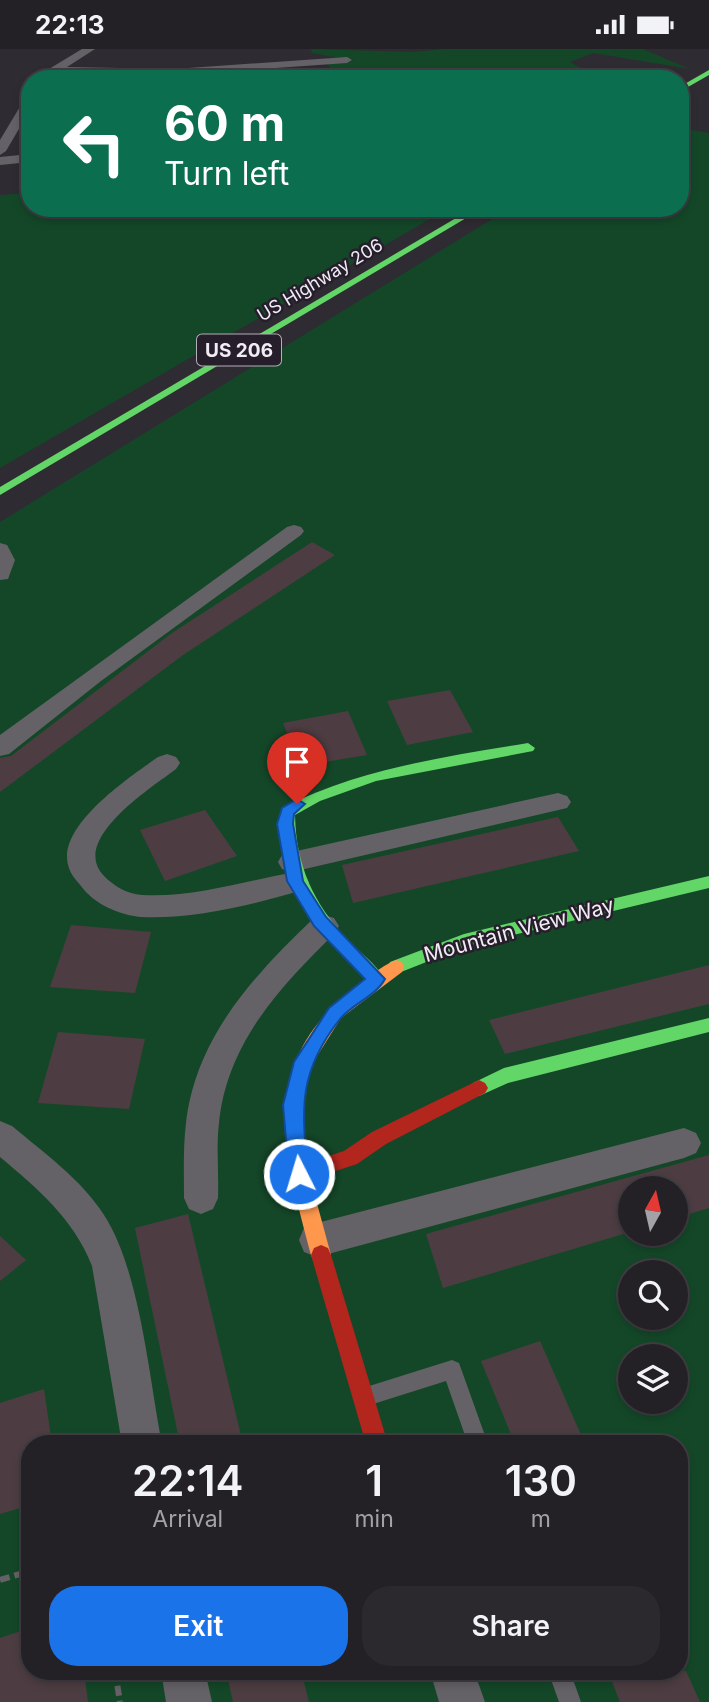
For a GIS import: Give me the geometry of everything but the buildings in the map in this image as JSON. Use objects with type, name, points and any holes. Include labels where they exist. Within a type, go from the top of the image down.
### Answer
[{"type":"main road","points":[[689,84],[707,74]]},
{"type":"main road","name":"US Highway 206","points":[[0,492],[464,217]]},
{"type":"main road","points":[[376,979],[324,926],[293,872],[285,824],[287,812],[313,795],[402,772],[528,748]]},
{"type":"main road","name":"Mountain View Way","points":[[374,1435],[299,1174],[293,1105],[303,1062],[335,1013],[399,964],[464,940],[709,882]]},
{"type":"main road","points":[[299,1174],[350,1158],[379,1138],[503,1076],[709,1025]]},
{"type":"street","points":[[55,70],[90,49]]},
{"type":"street","points":[[196,70],[347,60]]},
{"type":"street","points":[[317,62],[318,70]]},
{"type":"street","points":[[0,151],[21,109]]},
{"type":"street","points":[[0,161],[21,159]]},
{"type":"street","points":[[0,748],[93,676],[295,531]]},
{"type":"street","points":[[0,549],[4,560],[0,574]]},
{"type":"street","points":[[167,763],[102,814],[86,837],[81,858],[90,880],[117,902],[142,907],[174,904],[558,802]]},
{"type":"street","points":[[201,1198],[203,1114],[214,1069],[238,1019],[282,966],[324,926]]},
{"type":"street","points":[[0,1136],[71,1199],[102,1240],[110,1266],[140,1435]]},
{"type":"street","points":[[317,1240],[684,1143]]},
{"type":"street","points":[[185,1680],[189,1702]]},
{"type":"street","points":[[455,1680],[462,1702]]},
{"type":"lane","points":[[362,1397],[452,1370],[475,1435]]},
{"type":"lane","points":[[562,1680],[570,1702]]},
{"type":"path","points":[[0,1580],[21,1574]]},
{"type":"path","points":[[117,1680],[120,1702]]},
{"type":"green space","points":[[311,49],[413,52],[445,49],[643,49],[690,69],[593,53],[570,62],[585,70],[337,70],[330,68],[328,64],[355,61],[312,53]]},
{"type":"green space","points":[[689,129],[709,133],[709,1702],[0,1702],[0,522],[495,217],[689,217]]},
{"type":"green space","points":[[21,194],[21,217],[433,217],[0,468],[0,195]]},
{"type":"traffic: fast","points":[[689,84],[709,72]]},
{"type":"traffic: fast","points":[[0,492],[464,217]]},
{"type":"traffic: fast","points":[[376,979],[324,924],[300,885],[292,863],[287,812],[344,786],[404,769],[528,748]]},
{"type":"traffic: fast","points":[[396,967],[464,940],[709,882]]},
{"type":"traffic: fast","points":[[479,1088],[504,1076],[709,1025]]},
{"type":"traffic: slow","points":[[321,1255],[299,1174],[293,1106],[303,1062],[335,1013],[396,967]]},
{"type":"traffic: jam","points":[[299,1174],[350,1158],[379,1138],[479,1088]]},
{"type":"traffic: jam","points":[[321,1255],[374,1435]]},
{"type":"route","points":[[297,804],[287,812],[285,824],[295,881],[320,922],[376,979],[335,1013],[303,1062],[293,1105],[299,1174]]}]
